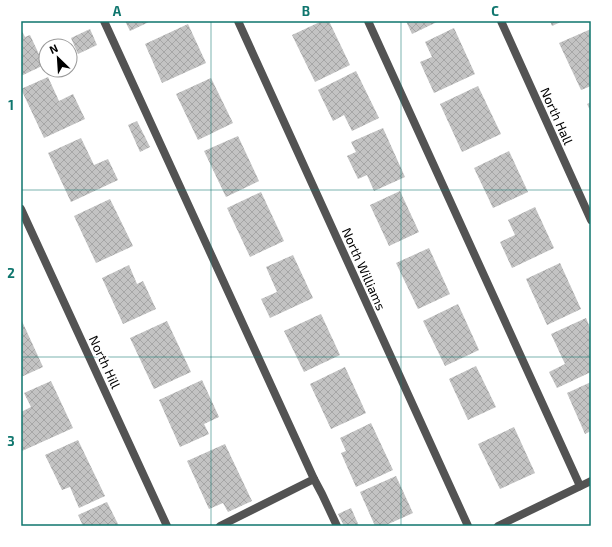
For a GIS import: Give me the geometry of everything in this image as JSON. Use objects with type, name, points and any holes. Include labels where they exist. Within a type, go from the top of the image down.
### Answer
[{"type":"street","points":[[104,21],[337,526]]},
{"type":"street","name":"North Williams","points":[[238,21],[468,526]]},
{"type":"street","points":[[368,21],[580,486]]},
{"type":"street","name":"North Hall","points":[[501,21],[591,220]]},
{"type":"street","name":"North Hill","points":[[21,209],[168,526]]},
{"type":"street","points":[[220,526],[314,479]]},
{"type":"street","points":[[498,526],[591,481]]},
{"type":"building","points":[[125,21],[151,21],[130,31]]},
{"type":"building","points":[[322,21],[329,21],[350,65],[315,82],[292,35]]},
{"type":"building","points":[[406,21],[439,21],[412,34]]},
{"type":"building","points":[[550,21],[563,21],[552,26]]},
{"type":"building","points":[[188,24],[206,63],[162,83],[145,44]]},
{"type":"building","points":[[454,28],[475,74],[434,93],[420,62],[432,57],[425,42]]},
{"type":"building","points":[[21,29],[25,37],[30,35],[38,52],[38,68],[21,76]]},
{"type":"building","points":[[90,29],[97,45],[78,54],[78,38],[71,38]]},
{"type":"building","points":[[591,29],[591,86],[581,90],[559,43]]},
{"type":"building","points":[[356,71],[379,118],[352,131],[344,115],[333,121],[318,90]]},
{"type":"building","points":[[48,78],[59,101],[73,94],[85,119],[44,138],[21,89]]},
{"type":"building","points":[[211,78],[233,123],[198,140],[176,94]]},
{"type":"building","points":[[478,86],[501,134],[462,152],[440,104]]},
{"type":"building","points":[[591,102],[591,112],[587,104]]},
{"type":"building","points":[[137,121],[150,147],[140,152],[128,125]]},
{"type":"building","points":[[383,128],[405,177],[374,191],[367,175],[358,179],[347,156],[356,152],[351,142]]},
{"type":"building","points":[[238,136],[259,181],[226,197],[204,151]]},
{"type":"building","points":[[81,138],[94,165],[108,159],[118,180],[71,202],[48,153]]},
{"type":"building","points":[[509,151],[528,192],[493,208],[474,168]]},
{"type":"building","points":[[400,191],[419,232],[389,246],[370,205]]},
{"type":"building","points":[[261,192],[284,241],[250,257],[227,208]]},
{"type":"building","points":[[110,199],[133,246],[96,263],[74,216]]},
{"type":"building","points":[[535,207],[554,248],[512,268],[500,242],[515,235],[508,220]]},
{"type":"building","points":[[429,248],[450,294],[418,309],[396,263]]},
{"type":"building","points":[[293,255],[313,298],[270,318],[261,299],[277,292],[266,267]]},
{"type":"building","points":[[560,263],[581,309],[547,325],[526,279]]},
{"type":"building","points":[[129,265],[137,284],[143,281],[156,309],[123,324],[102,278]]},
{"type":"building","points":[[458,304],[479,350],[445,366],[423,321]]},
{"type":"building","points":[[321,314],[340,355],[304,372],[284,331]]},
{"type":"building","points":[[586,318],[591,330],[591,372],[557,388],[549,372],[565,364],[551,334]]},
{"type":"building","points":[[21,319],[43,367],[21,377]]},
{"type":"building","points":[[167,321],[191,372],[154,389],[130,338]]},
{"type":"building","points":[[476,366],[496,407],[468,420],[449,379]]},
{"type":"building","points":[[345,367],[366,413],[331,429],[310,384]]},
{"type":"building","points":[[202,380],[219,417],[204,424],[209,434],[180,447],[159,400]]},
{"type":"building","points":[[51,381],[73,428],[22,451],[21,412],[31,407],[24,393]]},
{"type":"building","points":[[591,382],[591,431],[585,434],[567,393]]},
{"type":"building","points":[[371,423],[393,470],[356,487],[341,453],[346,451],[340,438]]},
{"type":"building","points":[[514,427],[535,473],[500,489],[478,444]]},
{"type":"building","points":[[78,440],[105,496],[79,508],[70,487],[62,490],[45,455]]},
{"type":"building","points":[[225,444],[252,501],[228,512],[223,503],[209,509],[187,461]]},
{"type":"building","points":[[396,476],[413,513],[384,526],[375,526],[360,492]]},
{"type":"building","points":[[107,502],[119,526],[83,526],[78,515]]},
{"type":"building","points":[[351,508],[359,526],[344,526],[338,514]]}]
